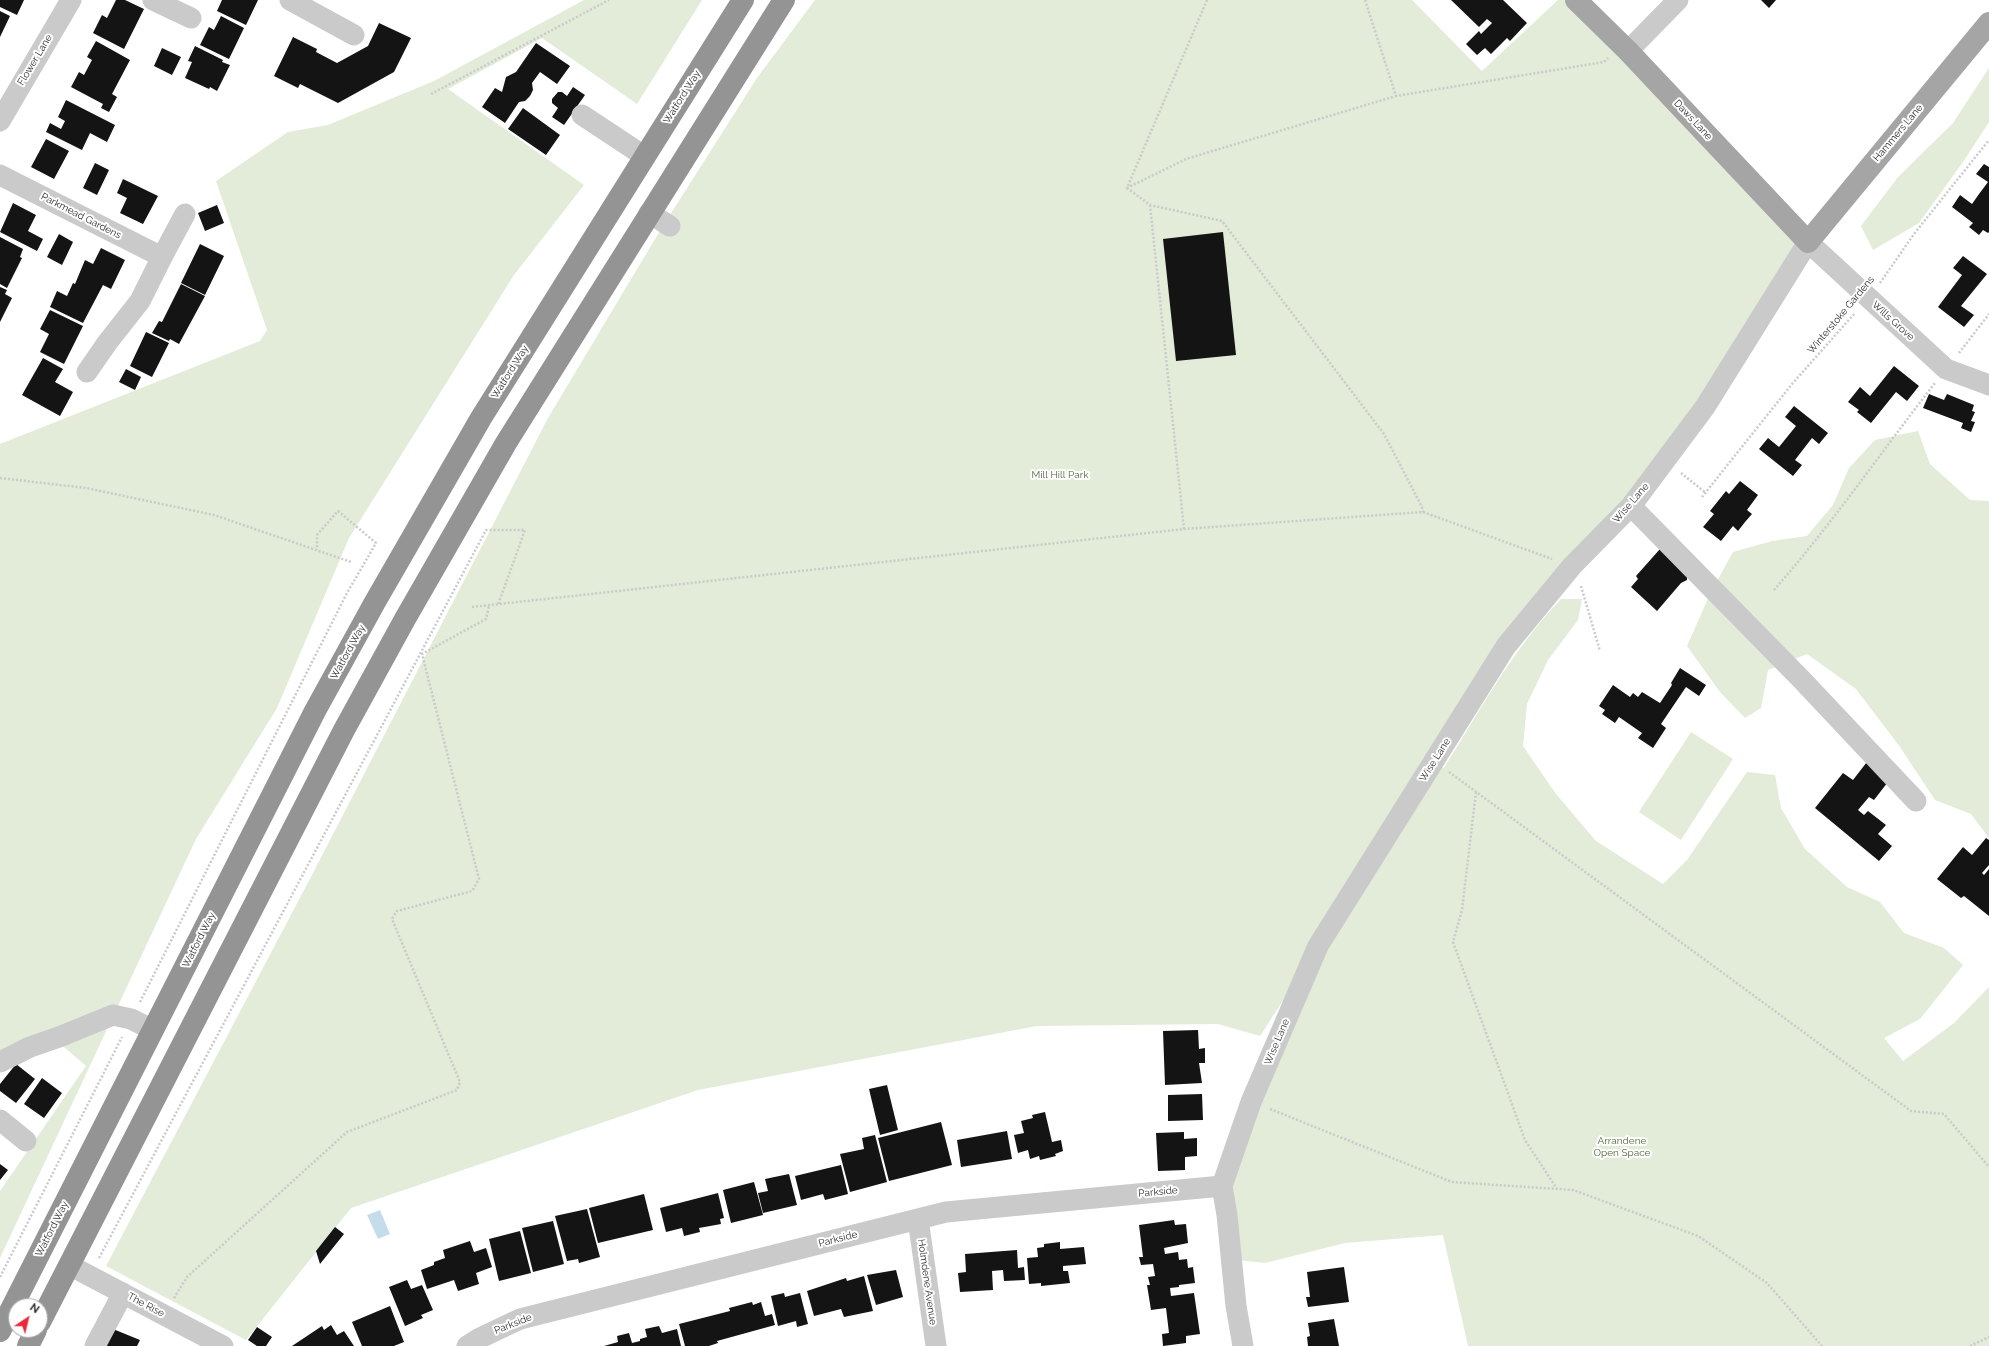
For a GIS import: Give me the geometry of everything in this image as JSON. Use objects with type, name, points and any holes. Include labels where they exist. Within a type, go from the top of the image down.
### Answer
[{"type":"highway","name":"Watford Way","points":[[0,1331],[315,711],[375,602],[481,418],[743,0]]},
{"type":"highway","points":[[48,1306],[341,737],[405,619],[506,443],[784,0]]},
{"type":"main road","name":"Daws Lane","points":[[1576,0],[1625,48],[1808,242]]},
{"type":"main road","name":"Hammers Lane","points":[[1808,242],[1989,23]]},
{"type":"street","name":"Flower Lane","points":[[0,121],[72,0]]},
{"type":"street","points":[[154,0],[191,18]]},
{"type":"street","points":[[290,0],[354,35]]},
{"type":"street","points":[[1625,48],[1678,0]]},
{"type":"street","points":[[582,115],[644,156]]},
{"type":"street","name":"Parkmead Gardens","points":[[0,175],[162,257]]},
{"type":"street","points":[[649,213],[670,226]]},
{"type":"street","points":[[87,372],[107,343],[140,301],[185,214]]},
{"type":"street","name":"Wills Grove","points":[[1808,242],[1868,299],[1946,368],[1978,382],[1989,385]]},
{"type":"street","name":"Wise Lane","points":[[1244,1346],[1236,1306],[1227,1215],[1222,1186],[1251,1102],[1318,946],[1506,646],[1572,566],[1631,506],[1706,408],[1808,242]]},
{"type":"street","points":[[1631,506],[1802,680],[1916,801]]},
{"type":"street","points":[[0,1062],[30,1047],[113,1015],[131,1019],[153,1030]]},
{"type":"street","points":[[0,1120],[26,1141]]},
{"type":"street","name":"Parkside","points":[[467,1346],[478,1339],[520,1319],[946,1212],[1222,1186]]},
{"type":"street","name":"Holmdene Avenue","points":[[918,1219],[936,1346]]},
{"type":"street","name":"The Rise","points":[[69,1265],[224,1346]]},
{"type":"street","points":[[95,1346],[123,1293]]},
{"type":"path","points":[[432,94],[610,0]]},
{"type":"path","points":[[1127,188],[1207,0]]},
{"type":"path","points":[[1365,0],[1396,96]]},
{"type":"path","points":[[1127,188],[1186,159],[1396,96],[1604,62],[1625,48]]},
{"type":"path","name":"Winterstoke Gardens","points":[[1702,497],[1792,384],[1868,299],[1914,234],[1989,140]]},
{"type":"path","points":[[1127,188],[1150,204],[1222,221],[1384,434],[1422,507],[1423,512]]},
{"type":"path","points":[[1150,204],[1184,529]]},
{"type":"path","points":[[1774,590],[1811,548],[1896,432],[1989,314]]},
{"type":"path","points":[[1685,477],[1706,493]]},
{"type":"path","points":[[0,478],[86,488],[214,515],[351,562]]},
{"type":"path","points":[[0,1277],[347,593],[376,543],[338,511],[317,535],[317,550]]},
{"type":"path","points":[[472,607],[1184,529],[1423,512],[1572,566],[1584,593],[1600,650]]},
{"type":"path","points":[[89,1275],[486,530],[525,530],[498,605]]},
{"type":"path","points":[[164,1315],[187,1277],[347,1132],[457,1090],[460,1082],[392,919],[397,911],[472,891],[479,879],[422,654],[486,619],[489,606]]},
{"type":"path","points":[[1434,761],[1910,1111],[1944,1114],[1989,1167]]},
{"type":"path","points":[[1476,792],[1462,910],[1453,942],[1525,1140],[1557,1189]]},
{"type":"path","points":[[1251,1102],[1452,1182],[1573,1190],[1698,1236],[1768,1283],[1822,1346]]},
{"type":"path","points":[[1970,1346],[1989,1337]]},
{"type":"green space","points":[[584,0],[702,0],[637,104],[542,38],[448,89],[584,185],[514,275],[349,538],[277,708],[196,839],[0,1258],[0,1191],[86,1066],[49,1034],[0,1053],[0,444],[260,341],[267,330],[216,181],[288,132],[328,125],[434,81]]},
{"type":"green space","name":"Mill Hill Park","points":[[815,0],[1412,0],[1482,71],[1558,0],[1576,0],[1808,242],[1704,410],[1572,566],[1435,761],[1444,768],[1512,659],[1561,599],[1582,599],[1578,620],[1548,660],[1527,704],[1523,746],[1556,794],[1596,841],[1663,884],[1687,860],[1747,772],[1775,775],[1781,808],[1805,849],[1847,887],[1880,902],[1904,933],[1944,948],[1963,965],[1920,1019],[1884,1038],[1903,1061],[1954,1023],[1989,987],[1989,1346],[1468,1346],[1443,1235],[1345,1243],[1265,1263],[1227,1259],[1217,1182],[1317,948],[1260,1036],[1218,1024],[1037,1026],[698,1090],[351,1208],[246,1340],[106,1266],[313,873],[548,418],[661,229],[757,78]]},
{"type":"green space","points":[[1989,68],[1989,122],[1963,162],[1919,223],[1873,250],[1861,226],[1898,177],[1953,123]]},
{"type":"green space","points":[[1918,431],[1930,464],[1970,500],[1989,501],[1989,838],[1971,814],[1935,800],[1900,747],[1856,689],[1807,654],[1768,670],[1761,708],[1745,718],[1720,692],[1687,646],[1710,594],[1733,552],[1772,541],[1807,536],[1833,505],[1849,468],[1875,440]]},
{"type":"green space","points":[[1691,732],[1733,759],[1681,840],[1639,812]]},
{"type":"water","points":[[380,1210],[390,1234],[378,1239],[367,1215]]},
{"type":"building","points":[[0,0],[24,0],[17,15],[0,7]]},
{"type":"building","points":[[116,0],[125,0],[144,9],[124,49],[93,33],[102,15],[107,18]]},
{"type":"building","points":[[222,0],[258,0],[246,25],[217,11]]},
{"type":"building","points":[[1451,0],[1503,0],[1527,23],[1510,41],[1507,38],[1491,54],[1485,48],[1477,55],[1466,44],[1479,31],[1481,34],[1492,23],[1487,19],[1479,27]]},
{"type":"building","points":[[1761,0],[1776,0],[1769,8]]},
{"type":"building","points":[[0,11],[10,16],[0,37]]},
{"type":"building","points":[[221,16],[244,28],[229,59],[200,45],[209,27],[214,30]]},
{"type":"building","points":[[379,23],[411,38],[394,72],[338,103],[300,84],[298,88],[274,76],[293,37],[317,49],[316,52],[337,63],[368,46]]},
{"type":"building","points":[[96,41],[130,60],[112,94],[117,97],[109,112],[101,108],[103,104],[71,87],[79,72],[84,75],[92,60],[87,57]]},
{"type":"building","points":[[536,43],[570,66],[557,84],[540,72],[532,83],[533,90],[530,96],[525,101],[519,102],[505,123],[482,107],[495,88],[502,92],[506,77],[516,72]]},
{"type":"building","points":[[195,46],[230,65],[217,91],[185,78],[192,62],[188,61]]},
{"type":"building","points":[[162,48],[181,57],[172,75],[154,66]]},
{"type":"building","points":[[573,87],[585,95],[564,125],[552,117],[558,108],[552,103],[552,99],[558,92],[562,92],[567,96]]},
{"type":"building","points":[[66,100],[115,125],[107,142],[90,133],[82,150],[46,132],[50,123],[61,129],[65,121],[58,117]]},
{"type":"building","points":[[523,108],[560,135],[546,155],[508,129]]},
{"type":"building","points":[[46,139],[69,151],[54,179],[31,167]]},
{"type":"building","points":[[95,163],[109,170],[97,195],[83,188]]},
{"type":"building","points":[[1984,164],[1989,167],[1989,232],[1988,233],[1983,230],[1979,235],[1969,227],[1973,223],[1952,207],[1960,195],[1972,204],[1988,182],[1976,174]]},
{"type":"building","points":[[123,179],[158,196],[143,224],[120,213],[127,198],[117,193]]},
{"type":"building","points":[[13,203],[36,215],[28,231],[43,239],[37,251],[0,232]]},
{"type":"building","points":[[217,205],[224,223],[205,231],[198,213]]},
{"type":"building","points":[[1223,232],[1236,355],[1176,361],[1163,239]]},
{"type":"building","points":[[59,234],[73,242],[62,265],[47,257]]},
{"type":"building","points":[[0,237],[23,249],[20,257],[22,258],[7,288],[0,284]]},
{"type":"building","points":[[200,244],[224,256],[205,295],[181,283]]},
{"type":"building","points":[[101,248],[125,260],[111,289],[103,285],[83,323],[50,307],[57,291],[67,296],[73,283],[75,284],[85,260],[93,264]]},
{"type":"building","points":[[1963,256],[1987,274],[1961,306],[1974,315],[1964,327],[1938,307],[1962,275],[1953,268]]},
{"type":"building","points":[[181,284],[205,296],[179,344],[170,339],[169,341],[152,333],[159,321],[162,322]]},
{"type":"building","points":[[0,287],[7,290],[5,294],[12,298],[0,322]]},
{"type":"building","points":[[50,310],[83,326],[64,364],[40,352],[49,334],[40,329]]},
{"type":"building","points":[[146,332],[169,343],[152,377],[130,366]]},
{"type":"building","points":[[43,358],[63,369],[55,382],[73,392],[60,416],[22,395]]},
{"type":"building","points":[[1894,366],[1919,386],[1907,401],[1896,392],[1871,423],[1857,412],[1859,410],[1848,402],[1860,387],[1870,396]]},
{"type":"building","points":[[126,369],[141,377],[135,390],[119,382]]},
{"type":"building","points":[[1929,394],[1944,400],[1947,394],[1974,405],[1972,411],[1975,412],[1971,421],[1975,422],[1971,432],[1961,428],[1963,423],[1923,408]]},
{"type":"building","points":[[1794,406],[1828,433],[1819,444],[1812,438],[1795,460],[1802,465],[1793,476],[1759,449],[1768,438],[1779,447],[1796,426],[1785,417]]},
{"type":"building","points":[[1740,481],[1758,495],[1747,510],[1752,514],[1738,531],[1733,526],[1721,541],[1703,527],[1714,514],[1710,511],[1726,491],[1729,494]]},
{"type":"building","points":[[1660,549],[1687,576],[1687,580],[1681,583],[1657,611],[1631,587],[1638,579],[1636,576]]},
{"type":"building","points":[[1680,668],[1706,685],[1699,696],[1686,687],[1661,724],[1666,728],[1653,748],[1638,738],[1642,733],[1619,717],[1615,723],[1602,714],[1605,710],[1599,706],[1613,685],[1630,697],[1633,693],[1638,697],[1642,692],[1660,703],[1672,685],[1671,683]]},
{"type":"building","points":[[1870,758],[1891,778],[1874,800],[1869,797],[1858,810],[1864,815],[1868,811],[1886,825],[1878,834],[1892,846],[1879,861],[1815,808],[1843,773],[1853,780]]},
{"type":"building","points":[[1986,838],[1989,840],[1989,865],[1982,873],[1984,875],[1989,869],[1989,916],[1964,896],[1961,898],[1937,879],[1963,847],[1972,855]]},
{"type":"building","points":[[1198,1030],[1199,1049],[1205,1048],[1205,1063],[1199,1063],[1202,1083],[1165,1085],[1163,1031]]},
{"type":"building","points":[[16,1064],[35,1079],[16,1103],[0,1091],[0,1084]]},
{"type":"building","points":[[42,1078],[62,1093],[44,1118],[24,1104]]},
{"type":"building","points":[[887,1085],[898,1130],[880,1135],[869,1089]]},
{"type":"building","points":[[1202,1094],[1203,1120],[1168,1121],[1168,1095]]},
{"type":"building","points":[[1045,1112],[1052,1142],[1061,1140],[1063,1151],[1055,1154],[1056,1156],[1040,1160],[1039,1156],[1030,1159],[1028,1150],[1018,1153],[1014,1135],[1024,1133],[1021,1121],[1033,1118],[1032,1115]]},
{"type":"building","points":[[941,1122],[952,1165],[889,1181],[878,1138]]},
{"type":"building","points":[[1007,1131],[1012,1159],[961,1167],[957,1140]]},
{"type":"building","points":[[1184,1132],[1184,1139],[1197,1138],[1197,1156],[1185,1157],[1185,1170],[1158,1171],[1156,1133]]},
{"type":"building","points":[[875,1135],[887,1182],[850,1192],[840,1154],[864,1149],[862,1138]]},
{"type":"building","points":[[0,1164],[8,1170],[0,1180]]},
{"type":"building","points":[[841,1165],[848,1194],[825,1200],[823,1194],[801,1200],[795,1176]]},
{"type":"building","points":[[789,1174],[797,1205],[763,1213],[758,1193],[768,1191],[765,1179]]},
{"type":"building","points":[[754,1182],[763,1215],[731,1223],[723,1190]]},
{"type":"building","points":[[718,1193],[724,1218],[720,1219],[721,1224],[699,1228],[700,1232],[684,1236],[682,1228],[666,1232],[660,1208]]},
{"type":"building","points":[[644,1194],[653,1230],[598,1243],[589,1208]]},
{"type":"building","points":[[587,1209],[600,1257],[579,1263],[578,1259],[567,1261],[555,1216]]},
{"type":"building","points":[[1174,1220],[1175,1225],[1186,1224],[1188,1243],[1164,1248],[1165,1254],[1178,1252],[1179,1260],[1187,1259],[1188,1268],[1193,1267],[1195,1283],[1170,1288],[1171,1296],[1194,1293],[1200,1334],[1186,1336],[1186,1343],[1163,1346],[1162,1334],[1169,1333],[1166,1308],[1151,1310],[1147,1285],[1150,1285],[1148,1277],[1155,1276],[1153,1264],[1141,1265],[1139,1257],[1143,1257],[1139,1225]]},
{"type":"building","points":[[553,1221],[564,1264],[533,1272],[522,1228]]},
{"type":"building","points":[[335,1227],[344,1234],[320,1264],[316,1251]]},
{"type":"building","points":[[520,1231],[531,1273],[499,1281],[489,1239]]},
{"type":"building","points":[[470,1241],[474,1252],[486,1248],[492,1267],[476,1273],[479,1284],[458,1291],[454,1280],[427,1289],[421,1270],[434,1265],[434,1262],[445,1258],[443,1250]]},
{"type":"building","points":[[1060,1242],[1060,1249],[1084,1247],[1086,1264],[1063,1266],[1063,1271],[1068,1271],[1070,1283],[1041,1286],[1041,1283],[1029,1284],[1027,1258],[1038,1257],[1037,1248],[1044,1247],[1044,1244]]},
{"type":"building","points":[[1017,1250],[1018,1268],[1024,1267],[1025,1280],[1004,1281],[1003,1270],[992,1271],[993,1290],[960,1292],[958,1273],[966,1272],[965,1254]]},
{"type":"building","points":[[1344,1267],[1349,1302],[1308,1307],[1306,1297],[1310,1297],[1307,1272]]},
{"type":"building","points":[[896,1270],[903,1297],[876,1305],[867,1275]]},
{"type":"building","points":[[864,1276],[873,1311],[844,1317],[841,1309],[814,1316],[807,1291],[846,1278],[847,1281]]},
{"type":"building","points":[[407,1280],[411,1289],[422,1285],[433,1310],[421,1315],[423,1318],[405,1326],[389,1287]]},
{"type":"building","points":[[784,1293],[785,1297],[800,1293],[808,1324],[797,1327],[796,1321],[778,1326],[771,1296]]},
{"type":"building","points":[[752,1302],[753,1305],[761,1302],[765,1316],[772,1314],[775,1325],[717,1341],[718,1343],[709,1346],[685,1346],[679,1324],[730,1311],[729,1308]]},
{"type":"building","points":[[390,1306],[404,1342],[394,1346],[362,1346],[352,1322]]},
{"type":"building","points":[[1334,1319],[1339,1346],[1308,1346],[1307,1337],[1310,1336],[1308,1323]]},
{"type":"building","points":[[331,1325],[337,1335],[344,1331],[354,1346],[292,1346],[322,1326],[324,1330]]},
{"type":"building","points":[[659,1326],[662,1333],[677,1329],[681,1346],[604,1346],[618,1342],[617,1336],[629,1333],[632,1343],[640,1341],[640,1339],[647,1337],[645,1329]]},
{"type":"building","points":[[257,1327],[272,1337],[266,1346],[257,1346],[248,1340]]},
{"type":"building","points":[[113,1329],[140,1340],[137,1346],[106,1346]]},
{"type":"park label","name":"Arrandene Open Space","points":[[1622,1146]]}]
